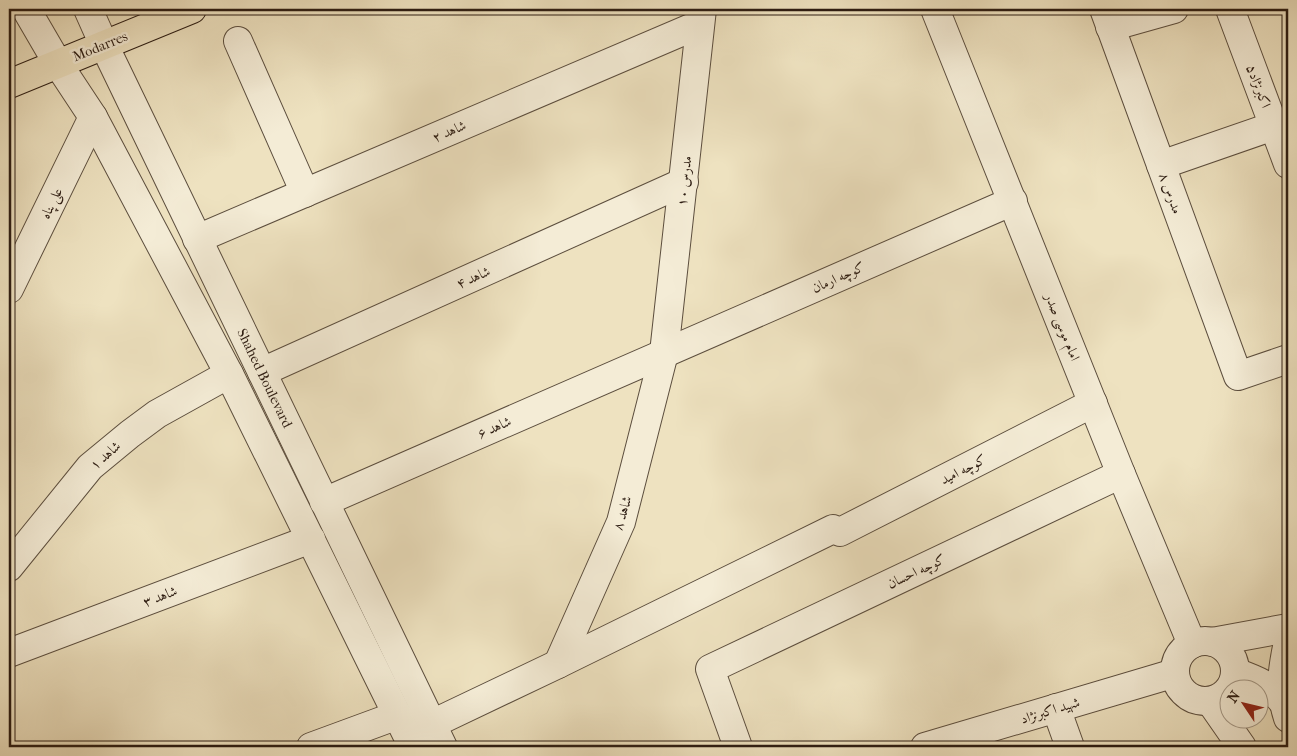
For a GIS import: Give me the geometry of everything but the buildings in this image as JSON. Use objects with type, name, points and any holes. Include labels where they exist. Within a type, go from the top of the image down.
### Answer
[{"type":"main road","name":"Modarres","points":[[9,84],[192,9]]},
{"type":"street","points":[[26,9],[58,64],[93,117],[229,374],[413,747]]},
{"type":"street","name":"Shahed Boulevard","points":[[88,9],[197,239],[438,736]]},
{"type":"street","name":"امام موسی صدر","points":[[935,9],[1121,474],[1202,643]]},
{"type":"street","points":[[1107,18],[1174,9]]},
{"type":"street","name":"اکبرنژاد۵","points":[[1230,9],[1281,123],[1288,164]]},
{"type":"street","name":"مدرس ۱۰","points":[[664,353],[701,16]]},
{"type":"street","name":"شاهد ۲","points":[[197,239],[305,193],[701,16]]},
{"type":"street","name":"مدرس ۸","points":[[1107,18],[1238,376],[1288,359]]},
{"type":"street","points":[[238,41],[305,193]]},
{"type":"street","name":"علی پناه","points":[[9,289],[93,117]]},
{"type":"street","points":[[1161,165],[1281,123]]},
{"type":"street","name":"شاهد ۴","points":[[262,372],[684,182]]},
{"type":"street","name":"کوچه ارمان","points":[[664,353],[1012,201]]},
{"type":"street","name":"شاهد ۶","points":[[324,502],[664,353]]},
{"type":"street","name":"شاهد ۸","points":[[558,664],[621,522],[664,353]]},
{"type":"street","name":"شاهد ۱","points":[[9,567],[90,467],[157,414],[229,374]]},
{"type":"street","name":"کوچه امید","points":[[558,664],[833,529],[840,532],[1093,403]]},
{"type":"street","name":"کوچه احسان","points":[[738,747],[710,669],[1121,474]]},
{"type":"street","name":"شاهد ۳","points":[[9,653],[310,539]]},
{"type":"street","points":[[1202,643],[1221,646],[1233,662],[1233,682],[1220,697],[1210,701],[1200,701],[1191,698],[1177,683],[1175,673],[1179,656],[1202,643],[1288,628]]},
{"type":"street","points":[[1286,710],[1282,675],[1288,642]]},
{"type":"street","points":[[438,736],[558,664]]},
{"type":"street","points":[[1234,672],[1258,680],[1272,689],[1286,710]]},
{"type":"street","name":"شهید اکبرنژاد","points":[[925,747],[1175,673]]},
{"type":"street","points":[[1210,701],[1242,747]]},
{"type":"street","points":[[1056,708],[1070,747]]},
{"type":"street","points":[[311,747],[398,715]]}]
